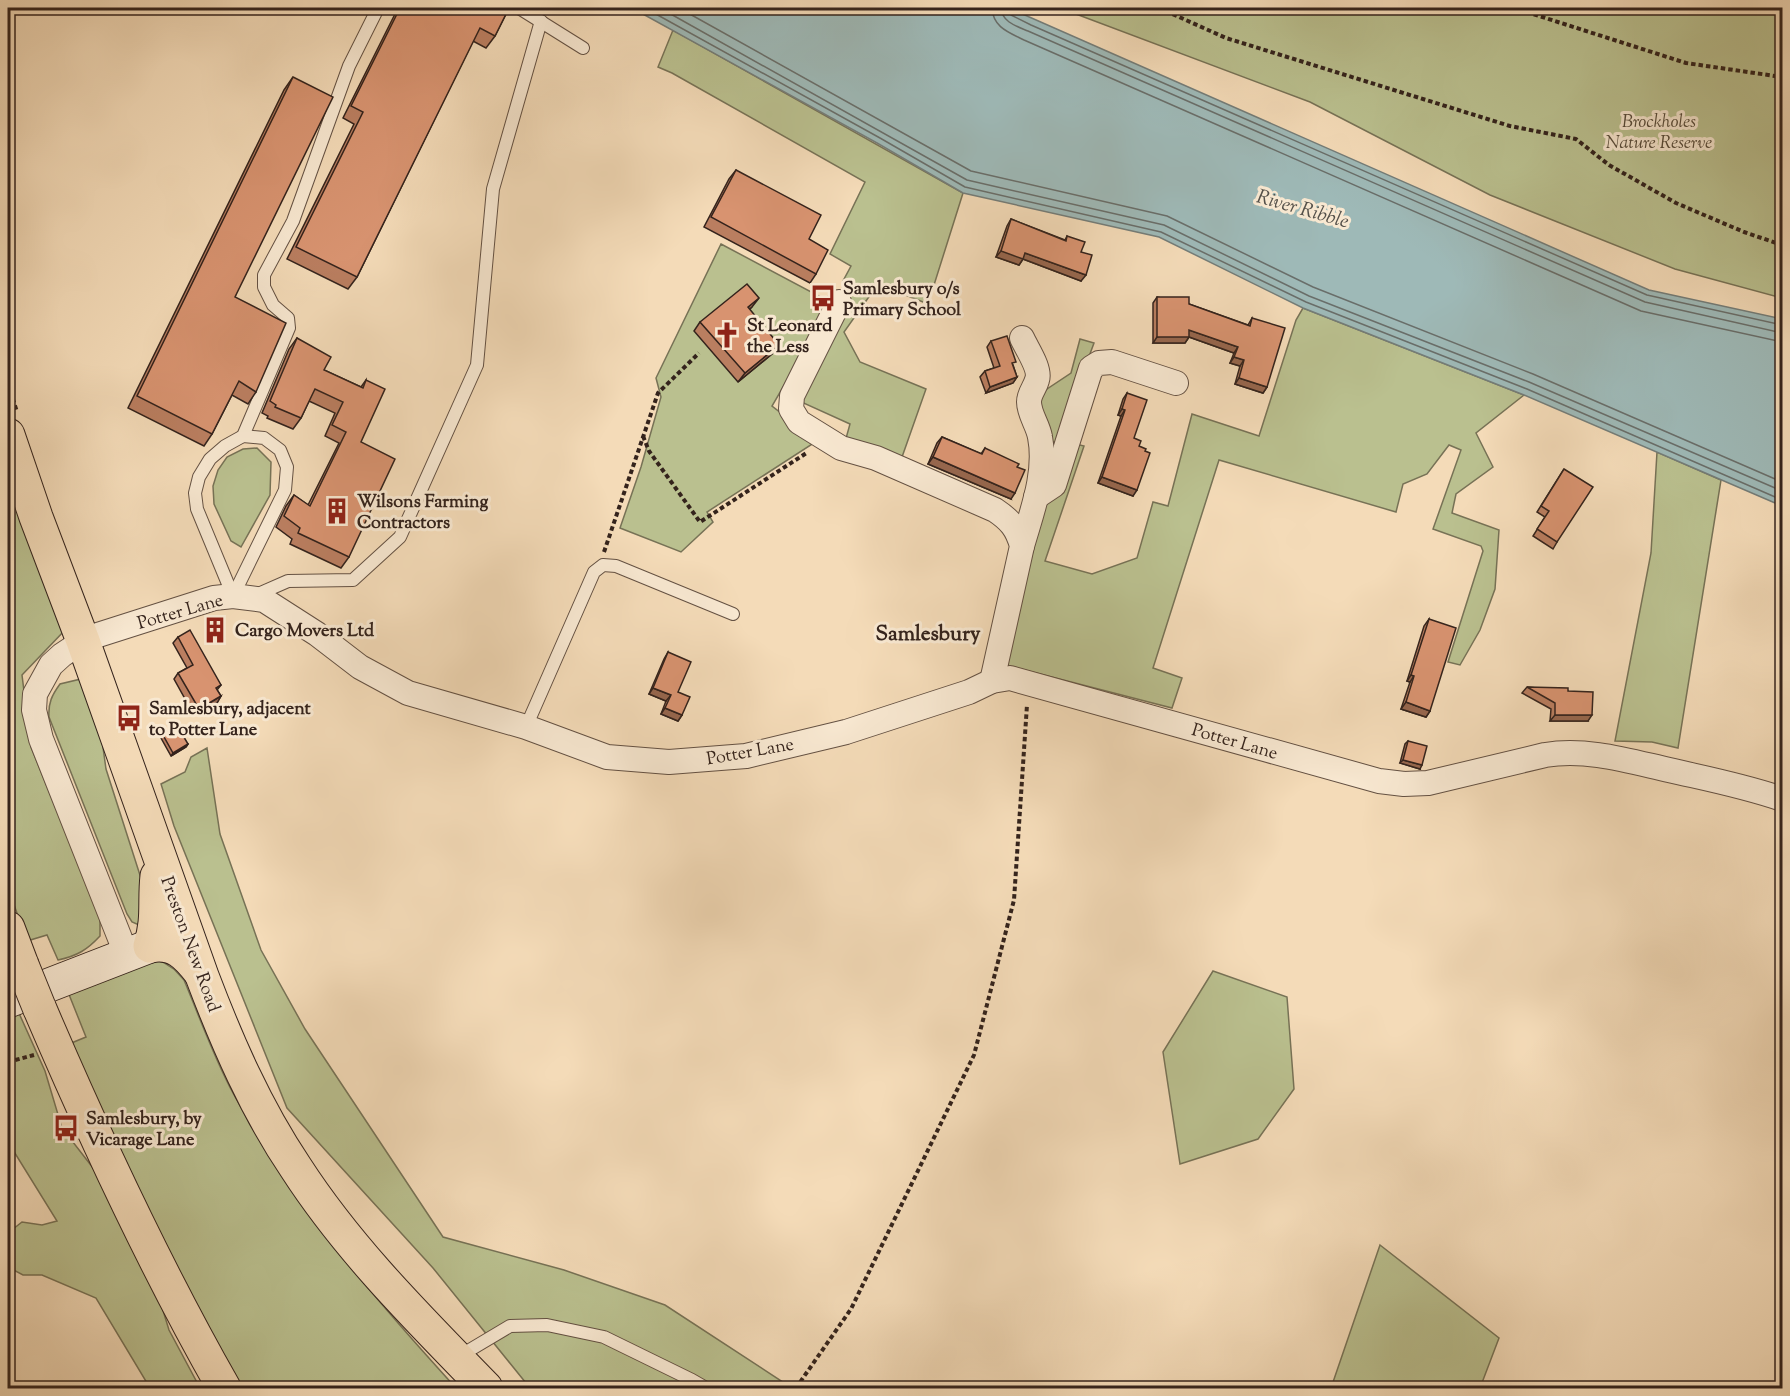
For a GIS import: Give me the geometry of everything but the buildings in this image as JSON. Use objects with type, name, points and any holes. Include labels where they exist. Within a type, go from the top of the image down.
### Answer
[{"type":"highway","name":"Preston New Road","points":[[8,435],[202,976],[234,1054],[269,1122],[295,1167],[320,1203],[397,1296],[486,1389]]},
{"type":"highway","points":[[139,951],[157,920],[155,896],[159,857]]},
{"type":"highway","points":[[8,928],[93,1133],[141,1234],[224,1389]]},
{"type":"highway","points":[[139,951],[158,944],[174,946],[188,957],[202,976]]},
{"type":"street","points":[[839,302],[792,396],[791,409],[799,422],[842,448],[876,458],[995,510],[1008,518],[1017,529],[1022,546]]},
{"type":"street","points":[[992,681],[1041,473],[1040,436],[1030,410],[1029,400],[1038,379],[1036,364],[1030,358],[1022,338]]},
{"type":"street","points":[[1036,497],[1054,485],[1091,368],[1099,363],[1112,362],[1176,383]]},
{"type":"street","name":"Potter Lane","points":[[139,951],[41,739],[34,710],[35,694],[51,665],[83,641],[214,598],[242,597],[264,600],[277,606],[360,667],[408,693],[526,727],[607,757],[669,762],[746,756],[846,732],[969,692],[992,681],[1010,678],[1379,781],[1404,784],[1428,783],[1555,753],[1598,754],[1752,789],[1782,799]]},
{"type":"street","points":[[8,1001],[139,951]]},
{"type":"lane","points":[[242,597],[197,509],[195,492],[199,477],[210,459],[243,436],[289,328],[288,318],[273,305],[268,296],[264,287],[264,275],[293,220],[350,66],[378,8]]},
{"type":"lane","points":[[519,8],[583,48]]},
{"type":"lane","points":[[242,597],[288,581],[353,580],[400,537],[477,365],[493,189],[541,21]]},
{"type":"lane","points":[[242,597],[285,490],[287,467],[280,450],[264,438],[243,436]]},
{"type":"lane","points":[[526,727],[594,572],[603,565],[615,566],[733,614]]},
{"type":"lane","points":[[456,1358],[510,1326],[547,1326],[604,1337],[706,1389]]},
{"type":"path","points":[[1159,8],[1226,38],[1510,126],[1576,139],[1609,165],[1676,203],[1744,232],[1782,245]]},
{"type":"path","points":[[1530,8],[1533,15],[1686,63],[1782,77]]},
{"type":"path","points":[[603,565],[603,553],[658,393],[699,353]]},
{"type":"path","points":[[643,436],[649,451],[700,522],[828,439]]},
{"type":"path","points":[[796,1389],[851,1309],[974,1055],[1014,900],[1029,683]]},
{"type":"path","points":[[8,1062],[36,1055]]},
{"type":"green space","name":"Brockholes Nature Reserve","points":[[1060,8],[1782,8],[1782,298],[1675,269],[1490,195],[1310,102]]},
{"type":"green space","points":[[673,30],[963,193],[928,304],[878,284],[844,332],[860,362],[926,389],[902,457],[845,442],[850,424],[799,401],[854,287],[843,281],[851,266],[830,254],[865,182],[658,67]]},
{"type":"green space","points":[[721,244],[832,303],[772,406],[817,441],[707,512],[713,522],[681,552],[620,528],[641,467],[661,397],[656,378]]},
{"type":"green space","points":[[1303,308],[1524,395],[1476,433],[1493,467],[1456,494],[1452,513],[1499,530],[1495,589],[1480,630],[1460,665],[1448,662],[1483,551],[1481,546],[1433,529],[1461,450],[1449,445],[1427,474],[1403,484],[1396,512],[1219,460],[1153,668],[1182,678],[1172,708],[1005,665],[1045,502],[1076,444],[1084,446],[1045,561],[1092,574],[1137,558],[1153,502],[1168,506],[1192,414],[1259,436],[1296,320]]},
{"type":"green space","points":[[1080,339],[1094,343],[1057,443],[1049,441],[1037,399],[1041,393],[1071,373]]},
{"type":"green space","points":[[257,448],[271,462],[270,495],[241,547],[231,541],[214,504],[213,486],[218,470],[227,457],[243,449]]},
{"type":"green space","points":[[1657,452],[1721,480],[1678,748],[1652,742],[1615,741],[1651,553]]},
{"type":"green space","points":[[8,469],[65,630],[22,675],[31,747],[100,916],[100,936],[81,952],[58,960],[47,935],[27,941],[8,888]]},
{"type":"green space","points":[[81,679],[100,726],[106,769],[147,897],[139,925],[132,922],[127,914],[49,717],[51,699],[60,684]]},
{"type":"green space","points":[[207,748],[220,834],[261,950],[305,1029],[443,1237],[564,1270],[665,1305],[792,1388],[530,1388],[433,1268],[287,1108],[174,826],[161,784],[185,772],[191,757]]},
{"type":"green space","points":[[160,960],[174,969],[184,980],[226,1080],[281,1173],[365,1284],[456,1388],[238,1388],[218,1353],[69,1044],[86,1037],[66,987]]},
{"type":"green space","points":[[1213,971],[1287,997],[1294,1089],[1258,1139],[1180,1164],[1163,1052]]},
{"type":"green space","points":[[18,1011],[45,1071],[62,1128],[107,1186],[161,1304],[169,1330],[200,1388],[150,1388],[96,1298],[42,1275],[23,1275],[8,1267],[8,1233],[22,1222],[42,1225],[57,1221],[8,1142],[8,1014]]},
{"type":"green space","points":[[1380,1245],[1499,1338],[1480,1388],[1331,1388]]},
{"type":"water","name":"River Ribble","points":[[632,8],[1009,8],[1649,290],[1782,319],[1782,506],[1524,395],[1303,308],[1159,237],[963,193]]},
{"type":"place","name":"Samlesbury o/s Primary School","points":[[823,298]]},
{"type":"place","name":"St Leonard the Less","points":[[727,335]]},
{"type":"place","name":"Wilsons Farming Contractors","points":[[337,511]]},
{"type":"place","name":"Cargo Movers Ltd","points":[[215,630]]},
{"type":"place","name":"Samlesbury, adjacent to Potter Lane","points":[[129,718]]},
{"type":"place","name":"Samlesbury, by Vicarage Lane","points":[[66,1128]]},
{"type":"district","name":"Samlesbury","points":[[928,633]]}]
